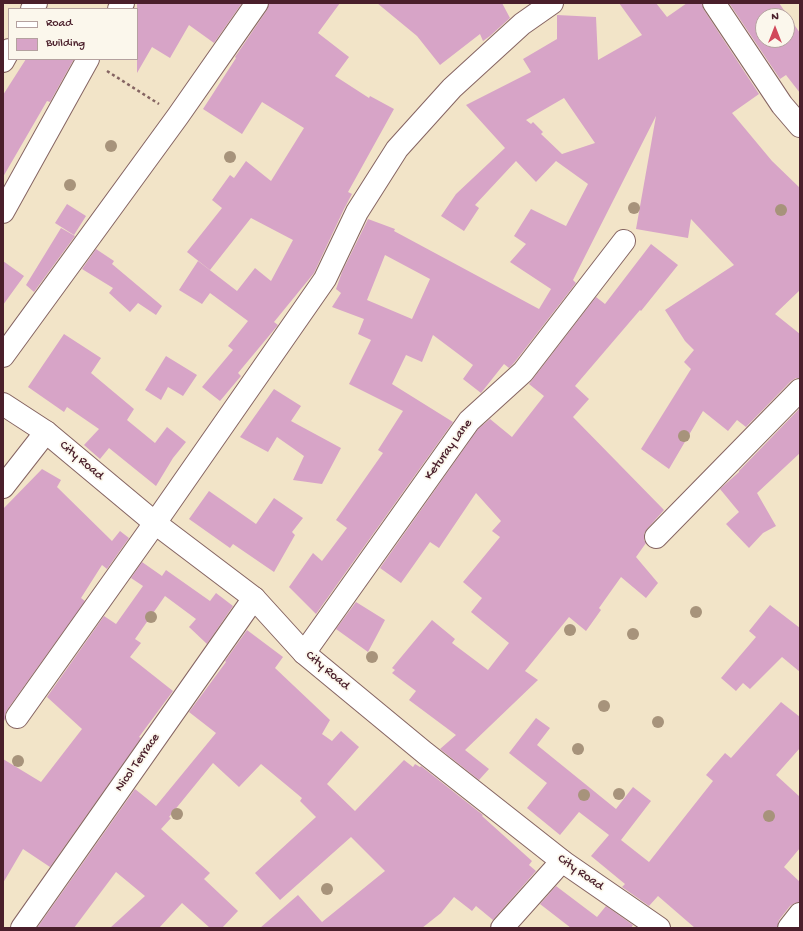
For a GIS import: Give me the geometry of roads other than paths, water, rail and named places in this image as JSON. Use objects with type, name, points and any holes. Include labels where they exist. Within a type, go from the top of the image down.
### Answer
[{"type":"street","points":[[3,356],[178,116],[257,3]]},
{"type":"street","points":[[17,717],[155,523],[325,279],[357,212],[397,149],[452,88],[522,24],[552,3]]},
{"type":"street","points":[[714,3],[782,105],[800,126]]},
{"type":"street","points":[[3,61],[8,52]]},
{"type":"street","points":[[3,212],[87,60]]},
{"type":"street","name":"Keturay Lane","points":[[304,653],[468,421],[523,372],[624,241]]},
{"type":"street","points":[[656,537],[800,390]]},
{"type":"street","name":"City Road","points":[[3,404],[46,432],[155,523],[254,598],[304,653],[425,753],[562,862],[659,928]]},
{"type":"street","points":[[3,487],[46,432]]},
{"type":"street","name":"Nicol Terrace","points":[[22,928],[254,598]]},
{"type":"street","points":[[502,928],[562,862]]},
{"type":"street","points":[[789,928],[800,914]]}]
